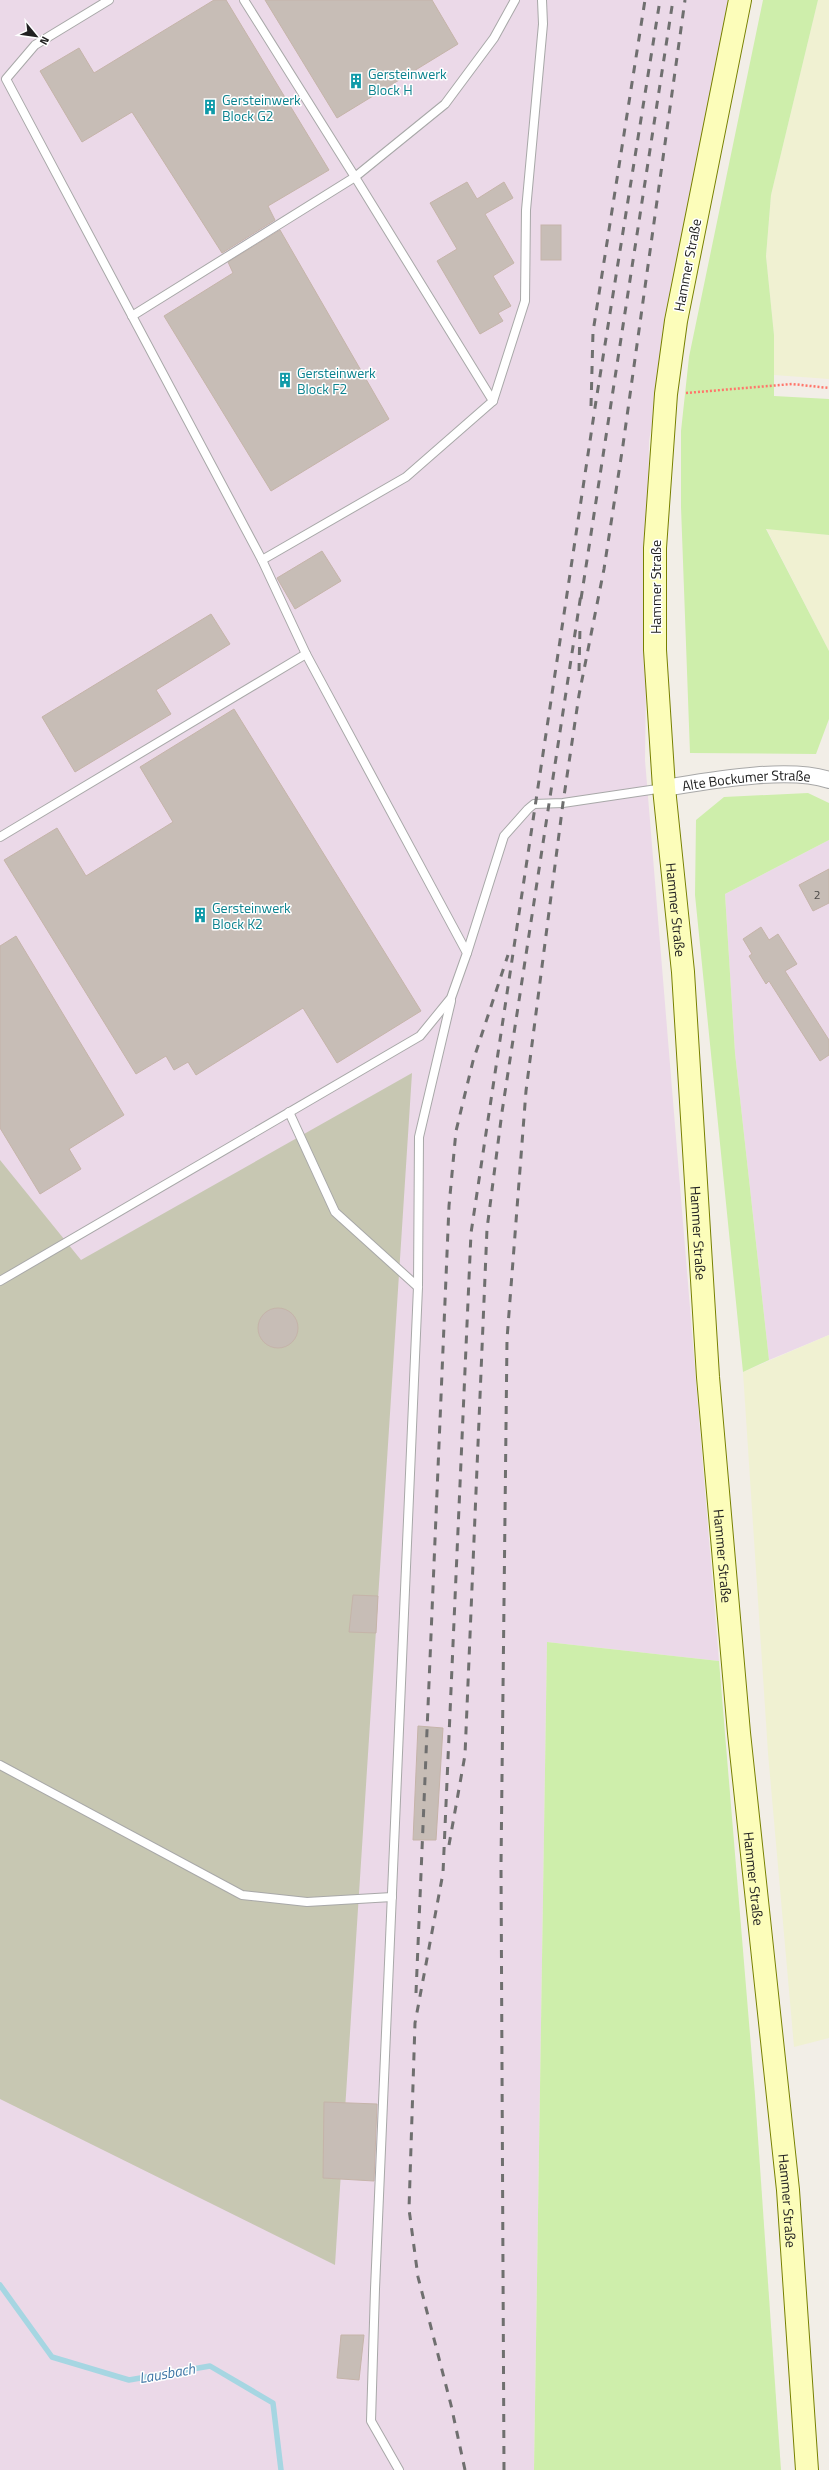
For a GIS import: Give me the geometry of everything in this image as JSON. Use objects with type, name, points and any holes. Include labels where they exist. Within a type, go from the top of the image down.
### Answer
[{"type":"main road","name":"Hammer Straße","points":[[740,0],[676,321],[666,394],[655,548],[655,650],[664,788],[683,972],[708,1377],[740,1733],[788,2190],[806,2470]]},
{"type":"street","name":"Alte Bockumer Straße","points":[[664,788],[726,779],[795,775],[829,780]]},
{"type":"lane","points":[[109,0],[35,45],[3,78],[262,560],[306,654],[467,953]]},
{"type":"lane","points":[[244,0],[493,401]]},
{"type":"lane","points":[[132,316],[355,177],[445,104],[494,38],[516,0]]},
{"type":"lane","points":[[262,560],[406,477],[493,401],[525,301],[526,210],[543,24],[542,0]]},
{"type":"lane","points":[[0,837],[306,654]]},
{"type":"lane","points":[[399,2470],[371,2421],[418,1287],[419,1137],[451,998],[467,953],[504,836],[534,804],[563,803],[664,788]]},
{"type":"lane","points":[[0,1281],[420,1036],[451,998]]},
{"type":"lane","points":[[289,1112],[335,1212],[418,1287]]},
{"type":"lane","points":[[0,1765],[242,1895],[307,1902],[392,1897]]},
{"type":"path","points":[[666,394],[792,384],[829,388]]},
{"type":"shaded area","points":[[0,0],[728,0],[649,441],[645,760],[719,1661],[547,1642],[534,2470],[0,2470]]},
{"type":"shaded area","points":[[818,0],[829,0],[829,379],[774,375],[774,335],[766,256],[771,195]]},
{"type":"shaded area","points":[[766,528],[829,535],[829,651]]},
{"type":"shaded area","points":[[829,840],[829,1335],[769,1360],[735,1053],[725,894]]},
{"type":"shaded area","points":[[412,1073],[335,2265],[0,2099],[0,1160],[81,1260]]},
{"type":"shaded area","points":[[829,1335],[829,2038],[794,2047],[768,1753],[743,1372]]},
{"type":"green space","points":[[763,0],[818,0],[771,195],[766,256],[774,335],[774,396],[829,399],[829,535],[766,529],[829,651],[829,719],[816,754],[690,753],[681,507],[681,431],[689,357]]},
{"type":"green space","points":[[808,793],[829,803],[829,840],[725,894],[735,1053],[769,1360],[743,1372],[695,895],[696,820],[724,797]]},
{"type":"green space","points":[[547,1642],[719,1661],[755,2095],[781,2470],[534,2470]]},
{"type":"building","name":"Gersteinwerk Block G2","points":[[214,0],[226,0],[329,170],[268,206],[275,220],[222,253],[132,112],[82,142],[40,71],[79,48],[94,73]]},
{"type":"building","name":"Gersteinwerk Block H","points":[[265,0],[432,0],[458,44],[337,118]]},
{"type":"building","points":[[467,182],[477,199],[504,182],[513,198],[485,214],[514,263],[493,276],[511,306],[498,313],[503,321],[480,334],[437,261],[457,249],[430,203]]},
{"type":"building","points":[[541,225],[561,225],[561,260],[541,260]]},
{"type":"building","name":"Gersteinwerk Block F2","points":[[280,230],[389,419],[271,491],[164,316],[233,273],[228,262]]},
{"type":"building","points":[[322,551],[341,581],[295,609],[277,578]]},
{"type":"building","points":[[211,614],[230,644],[156,690],[171,714],[75,772],[42,717]]},
{"type":"building","name":"Gersteinwerk Block K2","points":[[234,709],[421,1011],[337,1063],[303,1008],[196,1075],[188,1062],[174,1070],[166,1056],[136,1074],[4,860],[57,828],[86,876],[173,822],[140,767]]},
{"type":"building","points":[[829,869],[829,903],[813,911],[799,885]]},
{"type":"building","points":[[761,927],[769,940],[778,934],[797,964],[785,971],[829,1040],[829,1055],[820,1061],[769,981],[766,984],[749,956],[752,954],[743,939]]},
{"type":"building","points":[[16,936],[124,1115],[69,1149],[81,1169],[40,1194],[0,1128],[0,946]]},
{"type":"building","points":[[282,1308],[289,1311],[295,1317],[298,1328],[297,1336],[289,1345],[282,1348],[274,1348],[267,1345],[259,1336],[258,1324],[261,1317],[270,1309]]},
{"type":"building","points":[[353,1595],[378,1596],[376,1633],[349,1632]]},
{"type":"building","points":[[418,1726],[443,1728],[436,1840],[413,1840]]},
{"type":"building","points":[[324,2102],[377,2104],[374,2181],[323,2178]]},
{"type":"building","points":[[341,2335],[364,2335],[359,2380],[337,2378]]},
{"type":"waterway","name":"Lausbach","points":[[0,2285],[52,2357],[129,2380],[210,2366],[273,2403],[281,2470]]},
{"type":"railway","points":[[591,406],[593,332],[645,0]]},
{"type":"railway","points":[[465,2470],[451,2405],[418,2277],[409,2209],[415,2023],[443,1873],[471,1233],[596,401],[660,0]]},
{"type":"railway","points":[[581,599],[673,0]]},
{"type":"railway","points":[[504,2470],[501,1865],[507,1339],[526,1091],[563,803],[579,695],[604,569],[623,445],[685,0]]},
{"type":"railway","points":[[449,1845],[465,1755],[487,1229],[502,1112],[581,594]]},
{"type":"railway","points":[[579,671],[580,627]]},
{"type":"railway","points":[[416,1993],[449,1206],[456,1131],[473,1061],[508,955]]},
{"type":"place","name":"Gersteinwerk Block H","points":[[356,81]]},
{"type":"place","name":"Gersteinwerk Block G2","points":[[210,107]]},
{"type":"place","name":"Gersteinwerk Block F2","points":[[285,380]]},
{"type":"place","name":"Gersteinwerk Block K2","points":[[200,915]]}]
